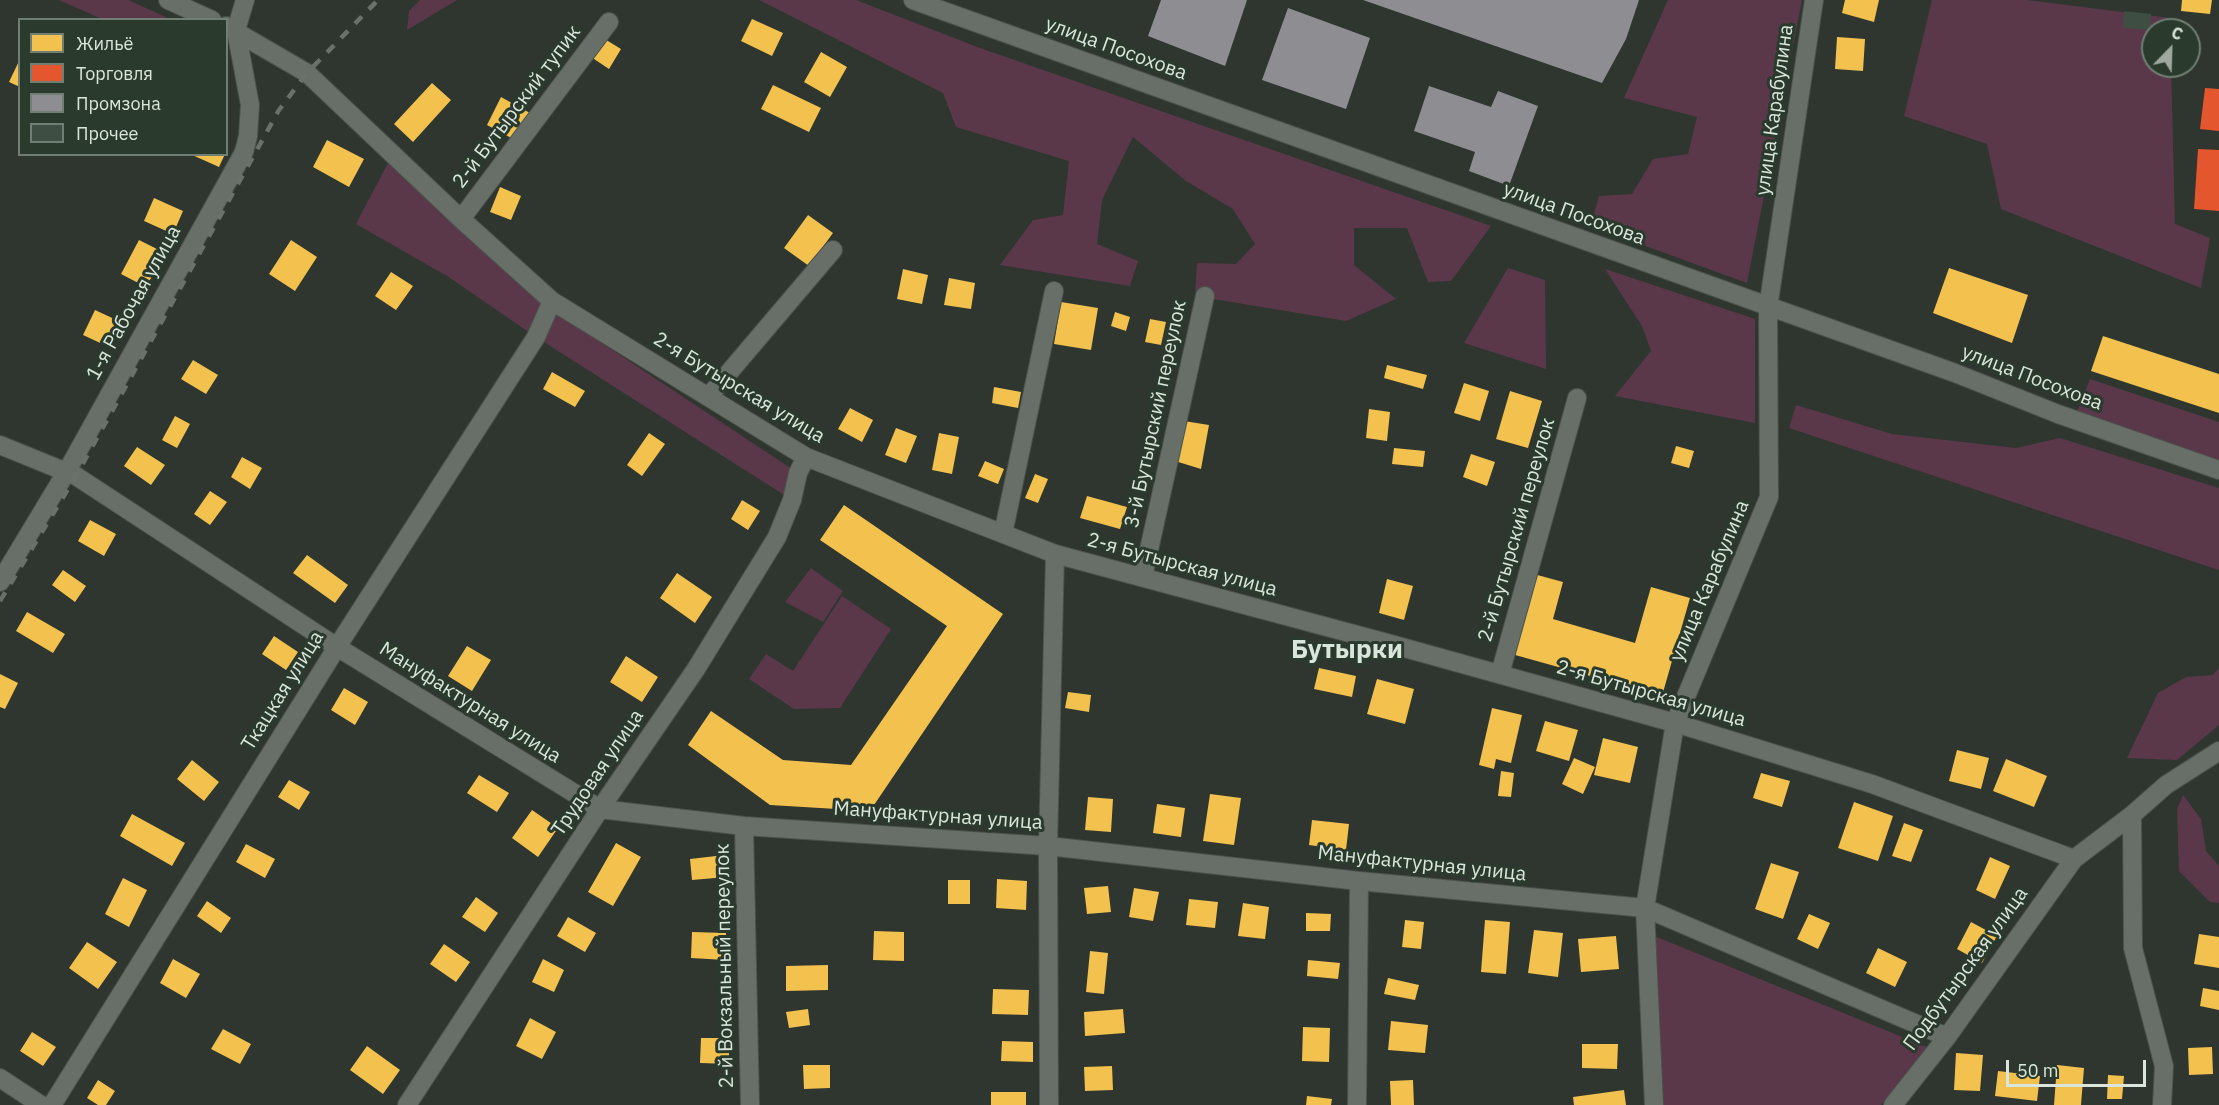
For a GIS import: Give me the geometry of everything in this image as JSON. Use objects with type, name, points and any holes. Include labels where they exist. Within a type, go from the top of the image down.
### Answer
[{"type":"street","points":[[168,0],[208,18]]},
{"type":"street","points":[[231,28],[245,0]]},
{"type":"street","name":"улица Посохова","points":[[913,0],[1768,308],[1955,373],[2058,414],[2219,470]]},
{"type":"street","name":"улица Карабулина","points":[[1654,1105],[1645,908],[1675,723],[1769,497],[1768,308],[1814,0]]},
{"type":"street","name":"2-й Бутырский тупик","points":[[461,219],[609,22]]},
{"type":"street","name":"2-я Бутырская улица","points":[[231,28],[307,74],[552,301],[806,457],[1056,554],[1675,723],[1872,784],[2074,858]]},
{"type":"street","name":"1-я Рабочая улица","points":[[0,582],[67,471],[244,152],[248,136],[250,105],[231,28]]},
{"type":"street","points":[[709,396],[833,249]]},
{"type":"street","points":[[1003,534],[1054,291]]},
{"type":"street","name":"3-й Бутырский переулок","points":[[1143,577],[1205,296]]},
{"type":"street","name":"Ткацкая улица","points":[[52,1105],[337,647],[536,337],[552,301]]},
{"type":"street","name":"2-й Бутырский переулок","points":[[1500,674],[1577,398]]},
{"type":"street","name":"Мануфактурная улица","points":[[0,445],[67,471],[337,647],[600,809],[744,826],[1048,846],[1359,881],[1645,908],[1947,1037]]},
{"type":"street","name":"Трудовая улица","points":[[408,1105],[600,809],[696,669],[777,537],[792,500],[798,473],[806,457]]},
{"type":"street","points":[[1049,1105],[1048,846],[1056,554]]},
{"type":"street","points":[[2074,858],[2132,815],[2166,785],[2219,751]]},
{"type":"street","points":[[2132,815],[2133,948],[2164,1066],[2162,1105]]},
{"type":"street","name":"2-й Вокзальный переулок","points":[[744,826],[750,1105]]},
{"type":"street","name":"Подбутырская улица","points":[[1893,1105],[1947,1037],[2074,858]]},
{"type":"street","points":[[1358,1105],[1359,881]]},
{"type":"street","points":[[0,1078],[41,1105]]},
{"type":"shaded area","points":[[59,0],[128,0],[168,18],[100,18]]},
{"type":"shaded area","points":[[420,0],[457,0],[407,30],[409,11]]},
{"type":"shaded area","points":[[759,0],[856,0],[980,48],[1491,226],[1451,281],[1428,282],[1407,228],[1354,228],[1354,265],[1396,299],[1346,321],[1195,296],[1197,263],[1236,264],[1255,244],[1233,209],[1186,181],[1133,137],[1102,200],[1097,244],[1138,261],[1130,286],[1000,265],[1033,220],[1063,215],[1069,161],[956,127],[943,93]]},
{"type":"shaded area","points":[[1668,0],[1802,0],[1747,283],[1591,224],[1599,196],[1632,194],[1653,159],[1688,154],[1697,117],[1624,98]]},
{"type":"shaded area","points":[[1932,0],[2027,0],[2170,18],[2141,18],[2141,78],[2171,78],[2175,224],[2210,238],[2201,288],[2001,209],[1987,144],[1904,116]]},
{"type":"shaded area","points":[[388,163],[549,308],[798,473],[792,500],[536,337],[447,276],[356,224]]},
{"type":"shaded area","points":[[1508,268],[1545,280],[1546,369],[1464,343]]},
{"type":"shaded area","points":[[1605,269],[1755,319],[1755,423],[1615,396],[1651,351],[1642,326]]},
{"type":"shaded area","points":[[2090,379],[2219,422],[2219,464],[2075,417]]},
{"type":"shaded area","points":[[1796,405],[1892,434],[2016,448],[2060,438],[2219,488],[2219,570],[1789,428]]},
{"type":"shaded area","points":[[811,568],[843,591],[823,622],[785,602]]},
{"type":"shaded area","points":[[842,596],[891,629],[840,708],[794,709],[749,679],[766,654],[793,671]]},
{"type":"shaded area","points":[[2219,668],[2219,725],[2177,760],[2127,758],[2158,693],[2186,677],[2213,675]]},
{"type":"shaded area","points":[[2183,795],[2201,819],[2206,851],[2219,866],[2219,903],[2210,902],[2179,871],[2177,809]]},
{"type":"shaded area","points":[[1637,929],[1927,1047],[1881,1105],[1656,1105]]},
{"type":"building: Жильё","points":[[1845,0],[1879,0],[1874,22],[1842,13]]},
{"type":"building: Жильё","points":[[2182,0],[2212,0],[2210,14],[2181,11]]},
{"type":"building: Жильё","points":[[752,19],[783,33],[772,56],[741,41]]},
{"type":"building: Жильё","points":[[1837,37],[1865,39],[1863,71],[1835,69]]},
{"type":"building: Жильё","points":[[603,38],[621,49],[609,69],[591,57]]},
{"type":"building: Жильё","points":[[821,52],[847,67],[830,97],[804,82]]},
{"type":"building: Жильё","points":[[18,63],[18,86],[9,82]]},
{"type":"building: Жильё","points":[[432,83],[451,100],[413,142],[394,124]]},
{"type":"building: Жильё","points":[[773,85],[821,108],[809,132],[761,109]]},
{"type":"building: Жильё","points":[[501,97],[530,113],[515,140],[487,125]]},
{"type":"building: Жильё","points":[[327,140],[364,159],[349,187],[313,167]]},
{"type":"building: Жильё","points":[[194,156],[224,156],[219,167]]},
{"type":"building: Жильё","points":[[500,187],[521,196],[511,220],[490,212]]},
{"type":"building: Жильё","points":[[154,198],[183,211],[173,234],[144,221]]},
{"type":"building: Жильё","points":[[808,215],[833,233],[809,266],[784,248]]},
{"type":"building: Жильё","points":[[139,240],[165,253],[146,287],[121,274]]},
{"type":"building: Жильё","points":[[291,240],[317,257],[295,291],[269,274]]},
{"type":"building: Жильё","points":[[1949,268],[2028,295],[2012,343],[1933,313]]},
{"type":"building: Жильё","points":[[903,269],[928,275],[922,304],[897,299]]},
{"type":"building: Жильё","points":[[391,272],[413,286],[396,310],[375,296]]},
{"type":"building: Жильё","points":[[949,278],[975,283],[971,309],[944,305]]},
{"type":"building: Жильё","points":[[1061,302],[1098,308],[1091,350],[1054,344]]},
{"type":"building: Жильё","points":[[95,310],[123,323],[111,348],[83,335]]},
{"type":"building: Жильё","points":[[1115,312],[1130,317],[1126,331],[1111,326]]},
{"type":"building: Жильё","points":[[1150,319],[1166,322],[1161,345],[1145,342]]},
{"type":"building: Жильё","points":[[2103,336],[2219,374],[2219,413],[2091,371]]},
{"type":"building: Жильё","points":[[193,360],[218,375],[206,394],[181,379]]},
{"type":"building: Жильё","points":[[1387,365],[1427,375],[1423,389],[1384,378]]},
{"type":"building: Жильё","points":[[552,372],[585,391],[575,407],[543,389]]},
{"type":"building: Жильё","points":[[1464,383],[1489,391],[1480,421],[1454,413]]},
{"type":"building: Жильё","points":[[994,387],[1021,392],[1018,408],[992,403]]},
{"type":"building: Жильё","points":[[1510,391],[1542,401],[1528,448],[1496,439]]},
{"type":"building: Жильё","points":[[850,408],[873,420],[862,442],[838,429]]},
{"type":"building: Жильё","points":[[1369,409],[1390,412],[1387,441],[1366,438]]},
{"type":"building: Жильё","points":[[175,416],[190,424],[177,448],[162,440]]},
{"type":"building: Жильё","points":[[1184,421],[1209,425],[1201,469],[1175,461]]},
{"type":"building: Жильё","points":[[896,428],[917,436],[906,463],[885,455]]},
{"type":"building: Жильё","points":[[649,433],[665,444],[642,476],[627,465]]},
{"type":"building: Жильё","points":[[939,433],[959,437],[952,474],[932,470]]},
{"type":"building: Жильё","points":[[1676,446],[1694,451],[1689,468],[1671,463]]},
{"type":"building: Жильё","points":[[137,447],[165,465],[151,485],[124,466]]},
{"type":"building: Жильё","points":[[1394,448],[1425,451],[1423,467],[1392,464]]},
{"type":"building: Жильё","points":[[1471,454],[1495,462],[1487,486],[1463,477]]},
{"type":"building: Жильё","points":[[242,457],[262,468],[250,489],[231,477]]},
{"type":"building: Жильё","points":[[985,461],[1004,469],[998,484],[978,476]]},
{"type":"building: Жильё","points":[[1035,474],[1048,479],[1038,503],[1025,498]]},
{"type":"building: Жильё","points":[[210,491],[227,502],[210,525],[194,514]]},
{"type":"building: Жильё","points":[[1087,496],[1127,507],[1120,529],[1080,518]]},
{"type":"building: Жильё","points":[[742,500],[760,511],[748,530],[731,519]]},
{"type":"building: Жильё","points":[[844,505],[1003,614],[870,811],[770,805],[688,745],[711,711],[783,760],[851,765],[947,626],[820,540]]},
{"type":"building: Жильё","points":[[90,520],[116,534],[104,556],[78,541]]},
{"type":"building: Жильё","points":[[307,555],[348,585],[335,603],[293,573]]},
{"type":"building: Жильё","points":[[63,570],[86,586],[75,602],[52,585]]},
{"type":"building: Жильё","points":[[677,573],[712,597],[695,623],[660,598]]},
{"type":"building: Жильё","points":[[1530,573],[1563,582],[1553,619],[1635,643],[1651,587],[1690,598],[1662,696],[1508,653]]},
{"type":"building: Жильё","points":[[1387,579],[1413,586],[1404,620],[1379,613]]},
{"type":"building: Жильё","points":[[27,612],[65,634],[53,653],[16,631]]},
{"type":"building: Жильё","points":[[274,636],[298,652],[286,670],[262,654]]},
{"type":"building: Жильё","points":[[467,646],[491,660],[472,691],[448,676]]},
{"type":"building: Жильё","points":[[626,656],[658,677],[642,702],[610,682]]},
{"type":"building: Жильё","points":[[1319,668],[1356,676],[1352,697],[1314,689]]},
{"type":"building: Жильё","points":[[0,674],[18,683],[5,709],[0,707]]},
{"type":"building: Жильё","points":[[1377,679],[1414,689],[1405,724],[1367,714]]},
{"type":"building: Жильё","points":[[344,688],[368,702],[355,725],[331,710]]},
{"type":"building: Жильё","points":[[1068,692],[1091,695],[1089,712],[1065,708]]},
{"type":"building: Жильё","points":[[1492,708],[1522,715],[1511,763],[1496,759],[1494,769],[1479,765]]},
{"type":"building: Жильё","points":[[1545,721],[1578,730],[1569,761],[1536,751]]},
{"type":"building: Жильё","points":[[1603,738],[1638,747],[1630,783],[1594,775]]},
{"type":"building: Жильё","points":[[1957,750],[1989,758],[1981,789],[1949,781]]},
{"type":"building: Жильё","points":[[1574,758],[1595,767],[1583,794],[1562,784]]},
{"type":"building: Жильё","points":[[2006,759],[2047,776],[2034,807],[1993,791]]},
{"type":"building: Жильё","points":[[192,760],[219,782],[204,801],[177,779]]},
{"type":"building: Жильё","points":[[1501,771],[1514,773],[1511,797],[1498,796]]},
{"type":"building: Жильё","points":[[1761,773],[1790,781],[1782,807],[1753,798]]},
{"type":"building: Жильё","points":[[479,775],[509,793],[497,812],[467,793]]},
{"type":"building: Жильё","points":[[289,780],[310,792],[299,810],[278,797]]},
{"type":"building: Жильё","points":[[1210,794],[1241,798],[1234,845],[1203,841]]},
{"type":"building: Жильё","points":[[1088,797],[1113,799],[1111,832],[1085,830]]},
{"type":"building: Жильё","points":[[1854,802],[1893,816],[1878,861],[1838,848]]},
{"type":"building: Жильё","points":[[1157,804],[1185,808],[1181,837],[1153,833]]},
{"type":"building: Жильё","points":[[532,810],[558,828],[538,857],[512,838]]},
{"type":"building: Жильё","points":[[132,814],[185,843],[172,866],[120,836]]},
{"type":"building: Жильё","points":[[1312,820],[1349,824],[1346,850],[1309,845]]},
{"type":"building: Жильё","points":[[1904,823],[1923,830],[1911,862],[1892,856]]},
{"type":"building: Жильё","points":[[616,843],[641,857],[613,906],[588,892]]},
{"type":"building: Жильё","points":[[246,844],[275,859],[265,878],[236,862]]},
{"type":"building: Жильё","points":[[725,855],[727,877],[692,880],[690,859]]},
{"type":"building: Жильё","points":[[1990,857],[2010,866],[1995,899],[1976,890]]},
{"type":"building: Жильё","points":[[1771,863],[1799,872],[1783,919],[1755,909]]},
{"type":"building: Жильё","points":[[123,878],[147,890],[129,927],[105,914]]},
{"type":"building: Жильё","points":[[997,879],[1027,881],[1026,910],[996,908]]},
{"type":"building: Жильё","points":[[948,880],[970,880],[970,904],[948,904]]},
{"type":"building: Жильё","points":[[1108,886],[1111,912],[1087,914],[1084,888]]},
{"type":"building: Жильё","points":[[1134,888],[1159,892],[1153,921],[1129,917]]},
{"type":"building: Жильё","points":[[476,897],[498,913],[485,932],[462,917]]},
{"type":"building: Жильё","points":[[1189,899],[1218,902],[1215,928],[1186,925]]},
{"type":"building: Жильё","points":[[207,901],[231,918],[221,933],[197,916]]},
{"type":"building: Жильё","points":[[1243,903],[1269,907],[1265,939],[1238,936]]},
{"type":"building: Жильё","points":[[1306,913],[1331,914],[1330,931],[1306,931]]},
{"type":"building: Жильё","points":[[1809,914],[1830,923],[1818,949],[1797,939]]},
{"type":"building: Жильё","points":[[568,917],[596,933],[585,952],[557,936]]},
{"type":"building: Жильё","points":[[1405,920],[1424,922],[1421,949],[1402,947]]},
{"type":"building: Жильё","points":[[1485,920],[1510,922],[1506,974],[1481,972]]},
{"type":"building: Жильё","points":[[1971,922],[1997,936],[1982,963],[1957,949]]},
{"type":"building: Жильё","points":[[1534,930],[1563,933],[1558,977],[1528,973]]},
{"type":"building: Жильё","points":[[874,931],[904,932],[904,961],[873,960]]},
{"type":"building: Жильё","points":[[692,932],[726,933],[725,960],[691,958]]},
{"type":"building: Жильё","points":[[2199,934],[2219,937],[2219,968],[2194,964]]},
{"type":"building: Жильё","points":[[1616,936],[1619,969],[1581,972],[1578,939]]},
{"type":"building: Жильё","points":[[87,942],[117,962],[98,989],[69,968]]},
{"type":"building: Жильё","points":[[444,944],[470,962],[456,982],[430,964]]},
{"type":"building: Жильё","points":[[1878,948],[1907,962],[1895,987],[1866,973]]},
{"type":"building: Жильё","points":[[1090,951],[1108,953],[1104,994],[1086,992]]},
{"type":"building: Жильё","points":[[173,959],[200,974],[186,998],[160,983]]},
{"type":"building: Жильё","points":[[543,959],[564,970],[554,992],[532,982]]},
{"type":"building: Жильё","points":[[1308,960],[1340,963],[1338,979],[1307,976]]},
{"type":"building: Жильё","points":[[828,965],[828,990],[786,991],[786,966]]},
{"type":"building: Жильё","points":[[1388,978],[1419,985],[1415,1000],[1384,994]]},
{"type":"building: Жильё","points":[[2203,988],[2219,991],[2219,1010],[2200,1006]]},
{"type":"building: Жильё","points":[[993,989],[1029,990],[1028,1015],[992,1014]]},
{"type":"building: Жильё","points":[[808,1009],[810,1025],[789,1028],[786,1012]]},
{"type":"building: Жильё","points":[[1123,1009],[1125,1033],[1085,1036],[1084,1012]]},
{"type":"building: Жильё","points":[[530,1018],[556,1032],[542,1059],[516,1046]]},
{"type":"building: Жильё","points":[[1391,1021],[1428,1025],[1425,1053],[1388,1050]]},
{"type":"building: Жильё","points":[[1303,1027],[1330,1028],[1329,1062],[1302,1061]]},
{"type":"building: Жильё","points":[[223,1029],[251,1044],[240,1064],[211,1049]]},
{"type":"building: Жильё","points":[[32,1032],[56,1047],[43,1066],[20,1051]]},
{"type":"building: Жильё","points":[[701,1038],[729,1038],[729,1064],[700,1063]]},
{"type":"building: Жильё","points":[[1002,1041],[1033,1042],[1033,1062],[1001,1061]]},
{"type":"building: Жильё","points":[[1582,1044],[1618,1044],[1617,1069],[1582,1068]]},
{"type":"building: Жильё","points":[[367,1046],[400,1070],[383,1094],[350,1070]]},
{"type":"building: Жильё","points":[[2212,1047],[2213,1074],[2189,1075],[2188,1048]]},
{"type":"building: Жильё","points":[[1956,1053],[1983,1055],[1980,1091],[1954,1090]]},
{"type":"building: Жильё","points":[[803,1065],[830,1065],[830,1088],[804,1089]]},
{"type":"building: Жильё","points":[[2057,1065],[2084,1068],[2081,1105],[2054,1105]]},
{"type":"building: Жильё","points":[[1112,1066],[1113,1090],[1085,1091],[1084,1067]]},
{"type":"building: Жильё","points":[[1998,1071],[2040,1076],[2037,1101],[1995,1096]]},
{"type":"building: Жильё","points":[[2108,1075],[2124,1076],[2122,1099],[2107,1099]]},
{"type":"building: Жильё","points":[[98,1080],[115,1091],[106,1105],[98,1105],[87,1098]]},
{"type":"building: Жильё","points":[[1413,1080],[1414,1105],[1391,1105],[1390,1081]]},
{"type":"building: Жильё","points":[[1624,1090],[1626,1105],[1574,1105],[1573,1097]]},
{"type":"building: Жильё","points":[[991,1092],[1026,1092],[1026,1105],[991,1105]]},
{"type":"building: Жильё","points":[[1307,1096],[1332,1099],[1331,1105],[1306,1105]]},
{"type":"building: Торговля","points":[[2205,88],[2219,89],[2219,131],[2200,129]]},
{"type":"building: Торговля","points":[[2198,149],[2219,150],[2219,211],[2194,209]]},
{"type":"building: Промзона","points":[[1161,0],[1247,0],[1225,66],[1148,36]]},
{"type":"building: Промзона","points":[[1363,0],[1639,0],[1626,39],[1602,83]]},
{"type":"building: Промзона","points":[[1288,8],[1370,38],[1346,109],[1262,80]]},
{"type":"building: Промзона","points":[[1429,86],[1491,107],[1498,91],[1538,106],[1509,186],[1469,171],[1475,152],[1414,131]]},
{"type":"building: Прочее","points":[[2124,11],[2151,14],[2151,18],[2141,18],[2141,29],[2123,28]]},
{"type":"railway","points":[[0,601],[76,476],[279,110],[307,73],[378,0]]},
{"type":"district","name":"Бутырки","points":[[1347,650]]}]
